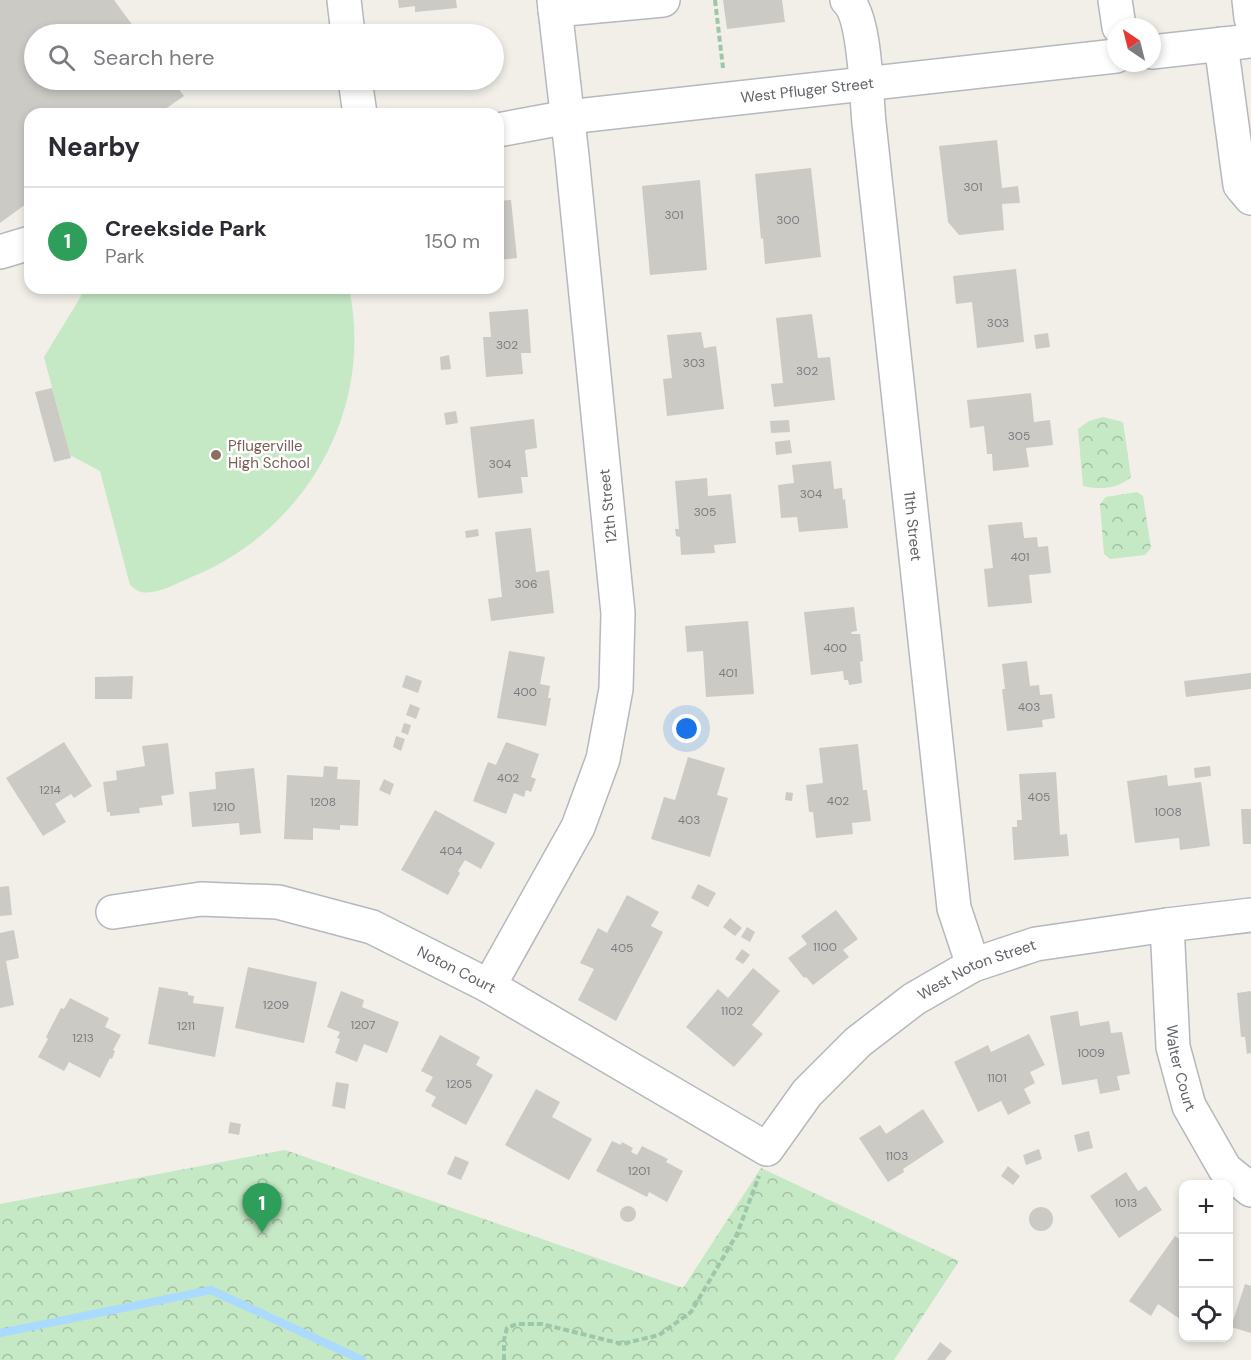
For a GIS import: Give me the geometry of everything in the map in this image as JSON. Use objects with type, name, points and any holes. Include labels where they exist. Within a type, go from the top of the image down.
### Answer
[{"type":"street","points":[[344,0],[347,24]]},
{"type":"street","points":[[555,5],[663,0]]},
{"type":"street","name":"11th Street","points":[[848,0],[854,6],[863,49],[865,85],[954,908],[973,965]]},
{"type":"street","points":[[1115,0],[1118,18]]},
{"type":"street","points":[[1249,0],[1251,18]]},
{"type":"street","name":"12th Street","points":[[489,986],[578,827],[603,759],[616,689],[618,613],[555,5]]},
{"type":"street","points":[[1161,51],[1236,42],[1240,185],[1251,198]]},
{"type":"street","name":"West Pfluger Street","points":[[504,129],[568,117],[1107,57]]},
{"type":"street","points":[[356,90],[359,108]]},
{"type":"street","points":[[0,252],[24,245]]},
{"type":"street","name":"Noton Court","points":[[113,912],[201,899],[278,902],[372,927],[489,986],[767,1149]]},
{"type":"street","name":"West Noton Street","points":[[767,1149],[807,1093],[858,1042],[914,999],[973,965],[1036,944],[1251,915]]},
{"type":"street","name":"Walter Court","points":[[1167,925],[1173,1047],[1189,1106],[1225,1169],[1251,1190]]},
{"type":"path","points":[[715,0],[723,68]]},
{"type":"path","points":[[504,1360],[504,1340],[507,1329],[518,1324],[542,1324],[622,1344],[659,1335],[691,1312],[737,1234],[767,1149]]},
{"type":"green space","points":[[82,294],[350,294],[354,334],[351,379],[340,422],[322,462],[297,498],[267,531],[230,557],[172,586],[153,592],[141,592],[130,585],[100,471],[70,455],[44,357]]},
{"type":"green space","points":[[1103,417],[1123,422],[1131,477],[1108,488],[1083,486],[1078,429],[1089,421]]},
{"type":"green space","points":[[1137,492],[1143,496],[1151,548],[1145,555],[1110,559],[1104,554],[1100,504],[1106,497]]},
{"type":"green space","points":[[285,1150],[683,1288],[761,1168],[959,1261],[894,1360],[0,1360],[0,1204]]},
{"type":"building","points":[[0,0],[114,0],[132,24],[24,24],[24,90],[180,90],[184,96],[167,108],[24,108],[24,205],[0,223]]},
{"type":"building","points":[[398,0],[456,0],[457,8],[415,12],[415,6],[399,8]]},
{"type":"building","points":[[723,0],[782,0],[785,22],[727,29]]},
{"type":"building","points":[[997,140],[1002,188],[1018,186],[1020,203],[1002,204],[1004,230],[959,235],[948,222],[939,146]]},
{"type":"building","points":[[811,168],[821,257],[765,264],[755,174]]},
{"type":"building","points":[[700,180],[707,270],[650,275],[642,186]]},
{"type":"building","points":[[511,200],[517,258],[504,259],[504,201]]},
{"type":"building","points":[[1016,269],[1024,342],[977,348],[972,302],[956,304],[953,276]]},
{"type":"building","points":[[528,309],[531,353],[521,353],[523,374],[486,377],[483,337],[491,337],[489,312]]},
{"type":"building","points":[[812,314],[818,358],[830,357],[835,400],[774,407],[771,384],[783,383],[776,318]]},
{"type":"building","points":[[701,332],[704,348],[716,346],[724,409],[667,416],[663,379],[672,378],[667,335]]},
{"type":"building","points":[[1048,333],[1050,347],[1036,349],[1034,335]]},
{"type":"building","points":[[449,355],[451,369],[441,370],[440,357]]},
{"type":"building","points":[[52,388],[71,458],[54,462],[35,392]]},
{"type":"building","points":[[1031,393],[1034,422],[1050,420],[1053,445],[1026,448],[1029,467],[993,471],[992,454],[987,454],[984,426],[970,428],[967,400]]},
{"type":"building","points":[[456,411],[458,423],[446,425],[444,413]]},
{"type":"building","points":[[534,419],[537,448],[525,450],[528,477],[521,477],[523,493],[478,498],[470,427]]},
{"type":"building","points":[[789,420],[790,432],[771,433],[770,421]]},
{"type":"building","points":[[790,440],[792,453],[776,455],[775,442]]},
{"type":"building","points":[[831,461],[834,489],[842,488],[843,500],[845,499],[848,528],[799,532],[797,517],[781,518],[778,485],[794,483],[792,465]]},
{"type":"building","points":[[707,478],[708,496],[731,494],[736,543],[714,545],[715,553],[681,555],[680,537],[676,536],[675,529],[679,529],[675,481]]},
{"type":"building","points":[[1022,522],[1024,538],[1037,537],[1038,547],[1048,546],[1051,573],[1029,575],[1032,603],[988,607],[984,569],[993,568],[988,525]]},
{"type":"building","points":[[531,528],[536,572],[549,570],[554,613],[491,621],[488,599],[502,597],[495,532]]},
{"type":"building","points":[[478,529],[479,536],[466,538],[465,531]]},
{"type":"building","points":[[854,607],[857,631],[851,632],[860,634],[863,661],[860,662],[862,683],[849,685],[848,680],[844,680],[843,671],[811,675],[804,612]]},
{"type":"building","points":[[748,621],[754,694],[706,697],[703,651],[687,652],[685,626]]},
{"type":"building","points":[[509,651],[545,657],[540,684],[550,686],[548,698],[551,698],[546,726],[497,718]]},
{"type":"building","points":[[1027,661],[1030,686],[1039,685],[1040,695],[1052,694],[1055,718],[1042,720],[1043,727],[1007,731],[1002,689],[1005,689],[1002,664]]},
{"type":"building","points":[[1251,673],[1251,689],[1186,697],[1184,681]]},
{"type":"building","points":[[406,675],[422,681],[418,693],[402,687]]},
{"type":"building","points":[[133,676],[132,699],[95,699],[95,677]]},
{"type":"building","points":[[410,704],[420,708],[416,719],[406,715]]},
{"type":"building","points":[[404,723],[411,725],[408,735],[401,732]]},
{"type":"building","points":[[396,736],[405,739],[401,751],[393,747]]},
{"type":"building","points":[[64,742],[92,786],[74,798],[71,794],[55,804],[66,822],[43,836],[6,778]]},
{"type":"building","points":[[506,742],[539,754],[531,777],[536,779],[531,792],[526,790],[524,797],[514,793],[506,814],[473,801],[488,762],[496,765]]},
{"type":"building","points":[[168,743],[174,794],[161,796],[163,805],[139,808],[140,813],[110,816],[110,812],[107,812],[103,782],[117,780],[116,771],[145,766],[142,746]]},
{"type":"building","points":[[858,744],[863,790],[867,790],[871,821],[852,823],[853,834],[816,838],[813,812],[809,812],[806,785],[823,783],[819,748]]},
{"type":"building","points":[[688,757],[725,768],[717,795],[728,798],[710,857],[651,839],[664,797],[675,800]]},
{"type":"building","points":[[324,766],[338,767],[337,779],[360,780],[358,826],[340,825],[340,830],[313,828],[313,840],[284,839],[287,775],[323,777]]},
{"type":"building","points":[[1210,766],[1211,776],[1195,778],[1194,768]]},
{"type":"building","points":[[254,768],[261,833],[240,835],[239,823],[192,827],[189,792],[216,789],[215,772]]},
{"type":"building","points":[[1056,772],[1060,835],[1067,834],[1069,856],[1014,860],[1012,827],[1017,827],[1017,820],[1022,820],[1019,774]]},
{"type":"building","points":[[1167,775],[1168,786],[1201,782],[1210,846],[1180,850],[1179,838],[1135,843],[1127,781]]},
{"type":"building","points":[[384,779],[394,784],[390,795],[379,790]]},
{"type":"building","points":[[786,792],[793,793],[792,801],[785,800]]},
{"type":"building","points":[[1241,809],[1251,809],[1251,844],[1243,844]]},
{"type":"building","points":[[435,810],[495,843],[481,869],[465,860],[448,895],[401,870]]},
{"type":"building","points":[[698,884],[716,893],[708,907],[691,898]]},
{"type":"building","points":[[9,886],[12,915],[0,916],[0,887]]},
{"type":"building","points":[[627,895],[659,912],[651,926],[663,932],[616,1021],[578,1000],[594,969],[580,963],[598,928],[607,933]]},
{"type":"building","points":[[836,910],[858,939],[843,950],[849,957],[813,985],[806,977],[804,978],[788,958],[807,944],[801,936]]},
{"type":"building","points":[[730,918],[742,928],[735,936],[723,927]]},
{"type":"building","points":[[747,927],[755,932],[750,942],[741,937]]},
{"type":"building","points":[[14,930],[19,958],[6,961],[14,1005],[0,1008],[0,933]]},
{"type":"building","points":[[742,949],[750,955],[743,964],[735,959]]},
{"type":"building","points":[[248,967],[317,982],[304,1043],[235,1028]]},
{"type":"building","points":[[753,968],[780,991],[752,1025],[763,1034],[734,1067],[686,1027],[718,989],[728,998]]},
{"type":"building","points":[[159,987],[188,992],[188,995],[194,996],[193,1003],[224,1007],[215,1057],[148,1044]]},
{"type":"building","points":[[341,991],[364,1000],[362,1007],[399,1022],[387,1053],[364,1044],[357,1062],[335,1053],[340,1032],[327,1027]]},
{"type":"building","points":[[1251,991],[1251,1053],[1247,1054],[1245,1037],[1241,1037],[1237,993]]},
{"type":"building","points":[[70,998],[109,1018],[105,1027],[121,1035],[113,1050],[115,1051],[112,1059],[110,1058],[100,1078],[69,1062],[64,1071],[38,1057],[61,1008],[64,1009]]},
{"type":"building","points":[[1078,1011],[1080,1026],[1109,1021],[1111,1033],[1122,1032],[1130,1074],[1117,1076],[1120,1090],[1100,1094],[1097,1079],[1062,1085],[1050,1016]]},
{"type":"building","points":[[1029,1034],[1045,1065],[1030,1072],[1035,1083],[1024,1089],[1031,1103],[1008,1115],[1001,1101],[978,1112],[954,1062],[988,1045],[991,1052]]},
{"type":"building","points":[[440,1035],[480,1057],[476,1065],[493,1075],[466,1125],[431,1106],[436,1097],[425,1091],[433,1077],[421,1071]]},
{"type":"building","points":[[336,1082],[349,1084],[345,1109],[332,1106]]},
{"type":"building","points":[[536,1089],[560,1102],[552,1117],[592,1139],[569,1180],[505,1145]]},
{"type":"building","points":[[923,1109],[944,1142],[903,1169],[904,1172],[888,1182],[859,1138],[880,1125],[886,1134]]},
{"type":"building","points":[[230,1122],[241,1124],[239,1135],[228,1133]]},
{"type":"building","points":[[1089,1131],[1093,1148],[1078,1152],[1074,1135]]},
{"type":"building","points":[[612,1141],[621,1145],[622,1142],[633,1148],[631,1152],[637,1155],[642,1146],[668,1159],[666,1162],[683,1171],[667,1202],[649,1192],[647,1197],[596,1171]]},
{"type":"building","points":[[1039,1149],[1042,1159],[1026,1165],[1023,1155]]},
{"type":"building","points":[[455,1156],[469,1162],[461,1180],[447,1174]]},
{"type":"building","points":[[1008,1166],[1020,1176],[1013,1185],[1001,1176]]},
{"type":"building","points":[[1126,1172],[1138,1191],[1146,1186],[1162,1210],[1119,1238],[1090,1196]]},
{"type":"building","points":[[628,1206],[634,1208],[636,1214],[634,1220],[628,1222],[622,1220],[620,1214],[622,1208]]},
{"type":"building","points":[[1041,1207],[1049,1211],[1053,1219],[1049,1227],[1041,1231],[1033,1227],[1029,1219],[1033,1211]]},
{"type":"building","points":[[1175,1236],[1179,1239],[1179,1318],[1158,1304],[1151,1316],[1129,1301]]},
{"type":"building","points":[[1245,1284],[1251,1286],[1251,1333],[1233,1328]]},
{"type":"building","points":[[940,1342],[952,1351],[945,1360],[927,1360]]},
{"type":"waterway","points":[[0,1333],[211,1290],[362,1360]]},
{"type":"place","name":"Pflugerville High School","points":[[216,455]]},
{"type":"place","name":"Creekside Park","points":[[262,1233]]}]
